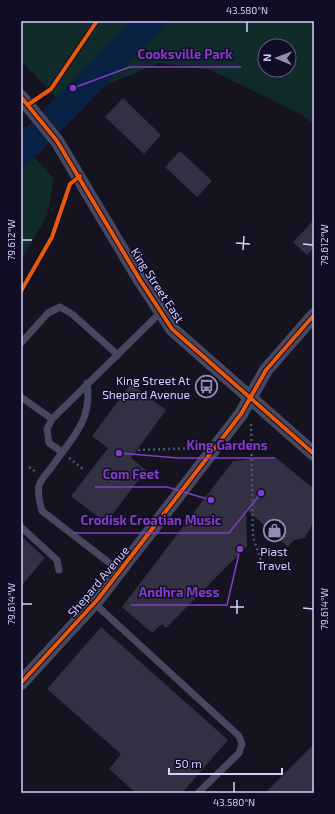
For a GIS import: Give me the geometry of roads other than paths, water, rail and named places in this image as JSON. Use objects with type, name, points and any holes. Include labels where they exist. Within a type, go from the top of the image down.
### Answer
[{"type":"street","name":"King Street East","points":[[21,97],[58,141],[172,329],[314,454]]},
{"type":"street","name":"Shepard Avenue","points":[[21,682],[94,603],[120,571],[237,420],[266,370],[314,315]]},
{"type":"lane","points":[[21,343],[48,313],[60,307],[72,314],[118,355]]},
{"type":"lane","points":[[62,452],[49,443],[47,429],[52,419],[161,312]]},
{"type":"lane","points":[[87,383],[89,398],[87,412],[81,425],[39,486],[39,502],[42,511],[120,571]]},
{"type":"lane","points":[[21,397],[52,419]]},
{"type":"lane","points":[[21,528],[57,560],[59,570]]},
{"type":"lane","points":[[94,603],[239,736],[242,744],[239,753],[198,793]]},
{"type":"waterway","points":[[21,152],[150,21]]},
{"type":"place","name":"Cooksville Park","points":[[73,88]]},
{"type":"place","name":"King Street At Shepard Avenue","points":[[206,387]]},
{"type":"place","name":"King Gardens","points":[[119,453]]},
{"type":"place","name":"Crodisk Croatian Music","points":[[261,493]]},
{"type":"place","name":"Com Feet","points":[[211,500]]},
{"type":"place","name":"Piast Travel","points":[[274,530]]},
{"type":"place","name":"Andhra Mess","points":[[240,549]]}]
